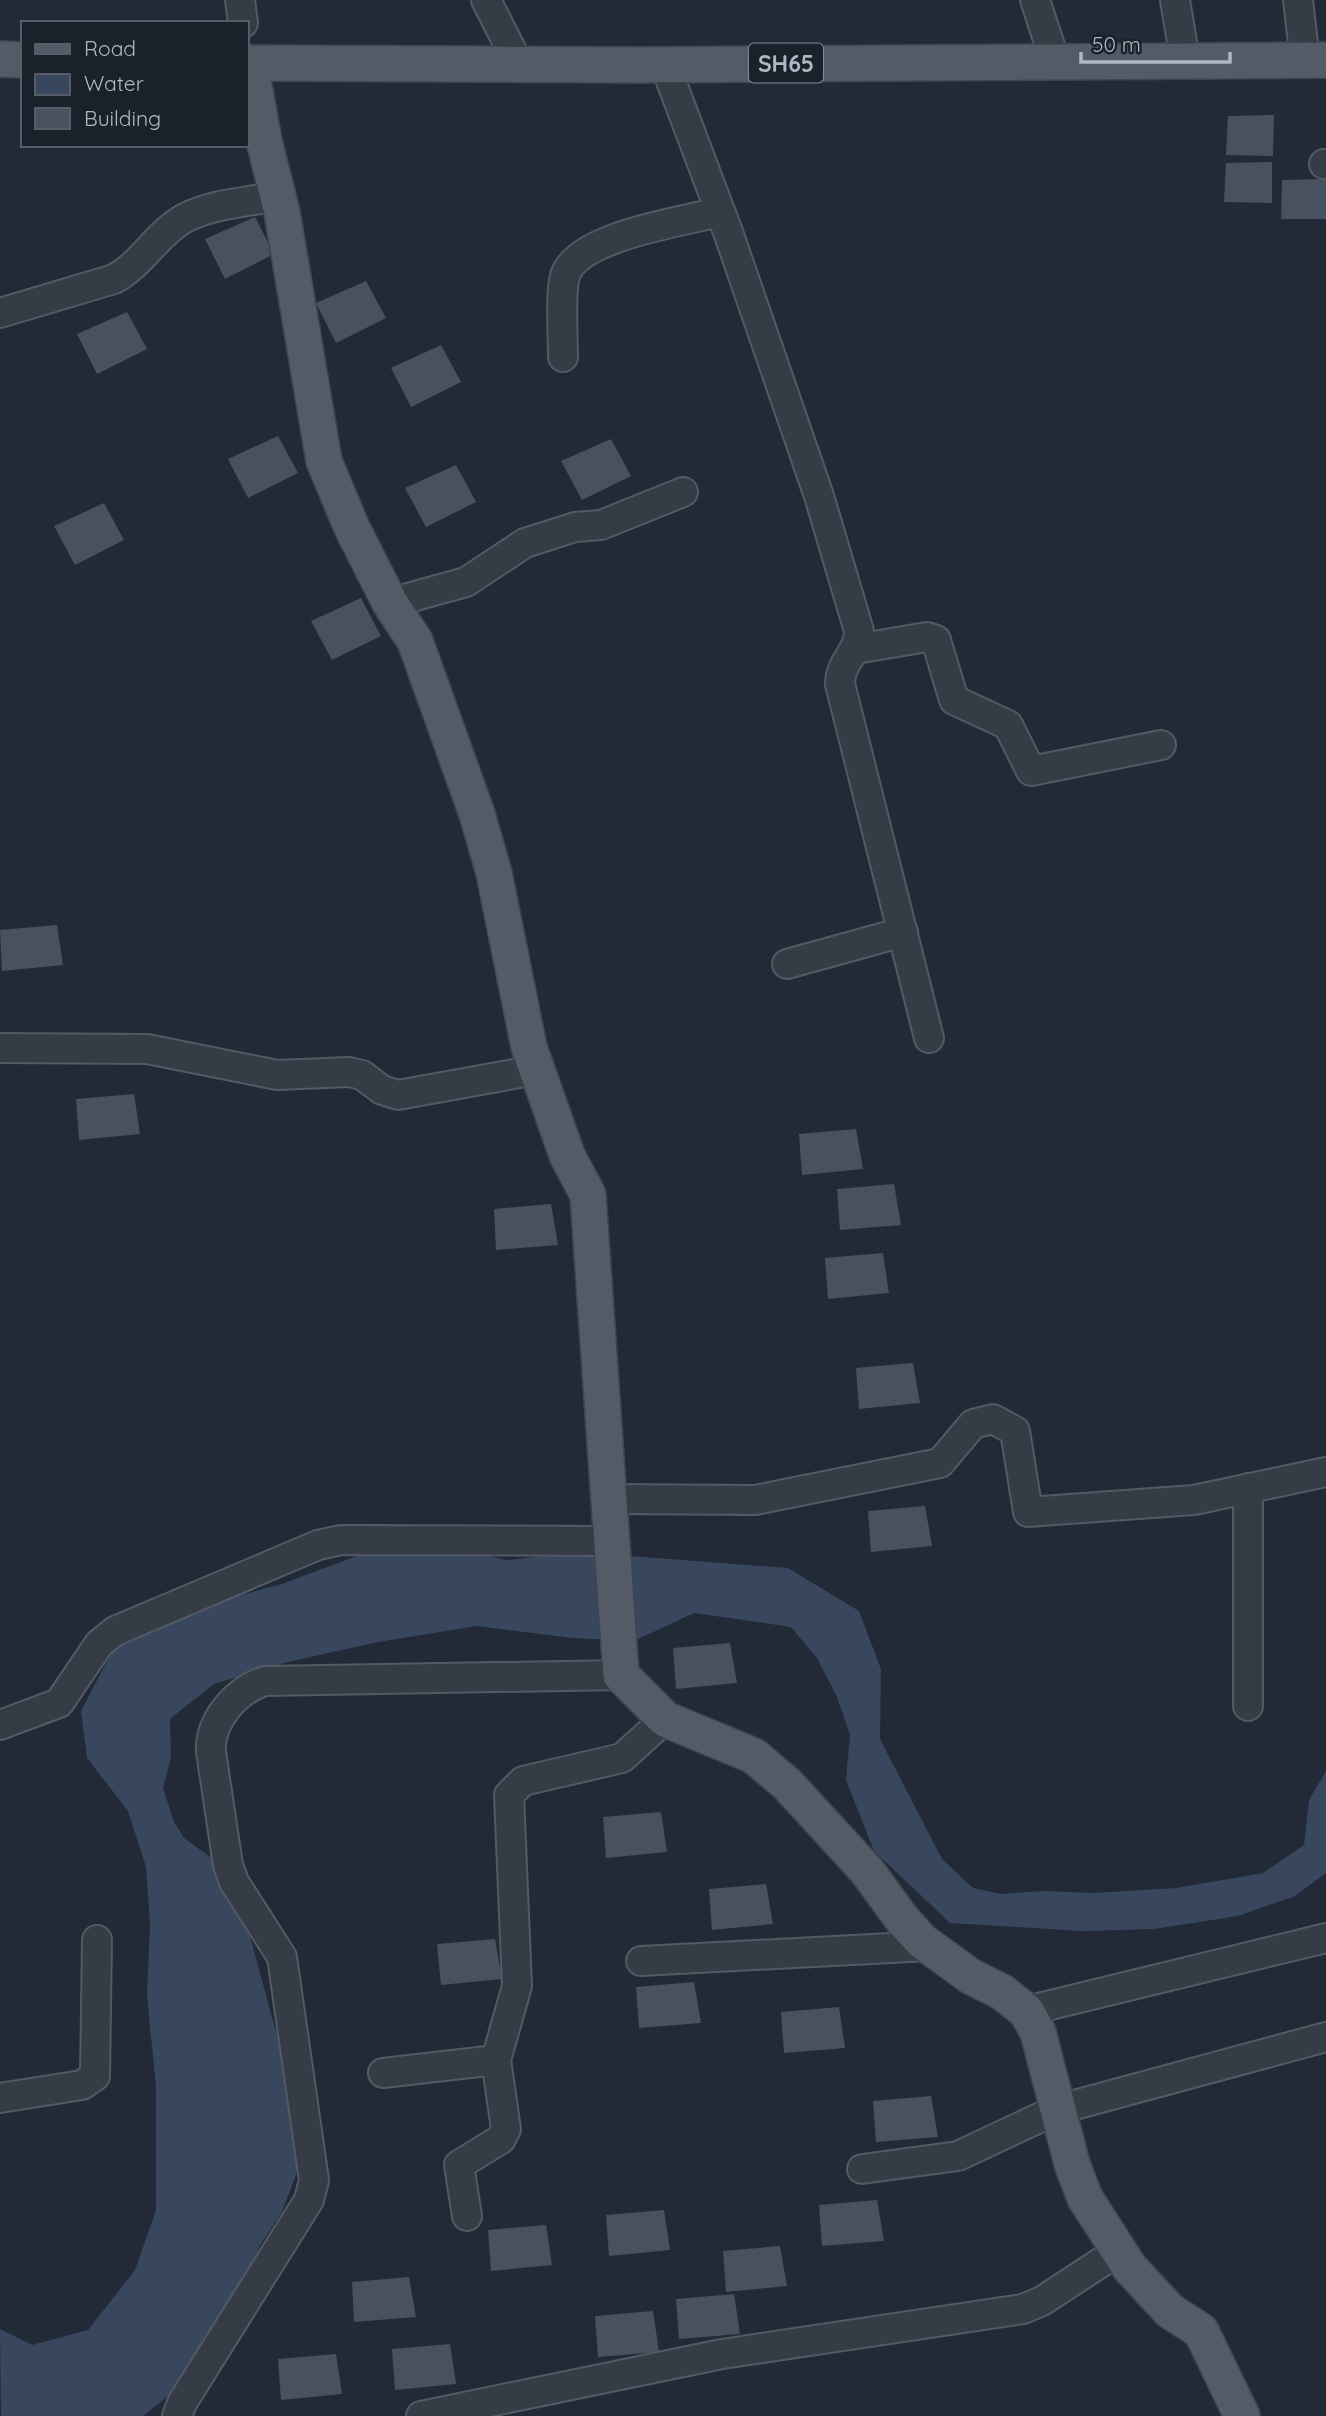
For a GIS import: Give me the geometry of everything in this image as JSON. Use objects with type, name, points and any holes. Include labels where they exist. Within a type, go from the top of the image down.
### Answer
[{"type":"main road","name":"SH65","points":[[248,57],[665,65],[1315,61]]},
{"type":"main road","points":[[248,57],[278,196],[324,461],[352,528],[390,603],[415,641],[477,814],[494,873],[536,1070],[558,1121],[567,1155],[588,1195],[621,1662],[665,1719],[754,1756],[787,1784],[867,1871],[902,1919],[929,1946],[970,1976],[1002,1992],[1026,2011],[1038,2032],[1056,2110],[1085,2197],[1130,2268],[1170,2311],[1201,2331],[1242,2416]]},
{"type":"main road","points":[[0,59],[21,60]]},
{"type":"street","points":[[240,0],[243,21]]},
{"type":"street","points":[[486,0],[518,63]]},
{"type":"street","points":[[1035,0],[1055,61]]},
{"type":"street","points":[[1175,0],[1185,60]]},
{"type":"street","points":[[1298,0],[1315,61]]},
{"type":"street","points":[[665,65],[819,496],[859,631],[856,649],[843,664],[840,684],[929,1038]]},
{"type":"street","points":[[0,313],[121,276],[182,219],[204,211],[278,196]]},
{"type":"street","points":[[562,357],[565,276],[576,257],[598,244],[719,212]]},
{"type":"street","points":[[390,603],[466,582],[525,542],[575,527],[601,525],[683,492]]},
{"type":"street","points":[[856,649],[927,637],[936,640],[954,700],[1008,725],[1014,731],[1027,768],[1031,771],[1160,745]]},
{"type":"street","points":[[788,964],[903,932]]},
{"type":"street","points":[[0,1048],[147,1049],[277,1075],[349,1072],[362,1075],[382,1090],[398,1095],[536,1070]]},
{"type":"street","points":[[610,1499],[755,1500],[940,1463],[973,1423],[993,1419],[1015,1430],[1028,1512],[1194,1500],[1326,1472]]},
{"type":"street","points":[[1248,1489],[1248,1706]]},
{"type":"street","points":[[0,1725],[58,1703],[99,1644],[115,1631],[318,1545],[364,1538],[614,1546]]},
{"type":"street","points":[[177,2416],[181,2403],[309,2200],[314,2180],[284,1965],[234,1882],[228,1865],[211,1752],[210,1739],[215,1726],[249,1686],[265,1681],[621,1662]]},
{"type":"street","points":[[467,2216],[459,2165],[505,2135],[496,2060],[517,1986],[509,1795],[512,1788],[523,1781],[621,1758],[665,1719]]},
{"type":"street","points":[[1026,2011],[1326,1938]]},
{"type":"street","points":[[0,2098],[82,2085],[95,2077],[97,1940]]},
{"type":"street","points":[[641,1961],[929,1946]]},
{"type":"street","points":[[862,2169],[958,2156],[1056,2110],[1326,2037]]},
{"type":"street","points":[[383,2073],[496,2060]]},
{"type":"street","points":[[421,2416],[722,2354],[1023,2309],[1042,2301],[1120,2250]]},
{"type":"water","points":[[427,1543],[507,1560],[578,1552],[788,1568],[859,1611],[881,1669],[880,1739],[942,1859],[973,1888],[1001,1894],[1044,1891],[1095,1893],[1176,1888],[1263,1873],[1304,1845],[1309,1800],[1326,1771],[1326,1873],[1295,1896],[1238,1916],[1154,1929],[1083,1931],[950,1923],[874,1851],[846,1780],[850,1735],[837,1697],[817,1658],[791,1627],[694,1613],[634,1641],[573,1638],[477,1626],[378,1642],[288,1662],[214,1684],[170,1719],[171,1757],[163,1788],[174,1822],[184,1838],[220,1864],[241,1903],[290,2083],[297,2172],[282,2212],[259,2247],[246,2292],[194,2374],[167,2397],[143,2416],[1,2416],[0,2329],[32,2345],[88,2330],[135,2270],[156,2210],[156,2086],[147,1996],[150,1923],[146,1867],[128,1811],[87,1758],[81,1711],[116,1644],[196,1607],[282,1584],[365,1553]]},
{"type":"building","points":[[1274,115],[1273,156],[1226,155],[1228,116]]},
{"type":"building","points":[[1272,162],[1272,203],[1224,202],[1226,163]]},
{"type":"building","points":[[1326,179],[1326,219],[1281,219],[1282,180]]},
{"type":"building","points":[[255,217],[274,254],[225,279],[205,239]]},
{"type":"building","points":[[366,281],[386,318],[336,343],[316,303]]},
{"type":"building","points":[[127,312],[147,349],[97,374],[77,334]]},
{"type":"building","points":[[441,345],[461,382],[411,407],[391,368]]},
{"type":"building","points":[[278,436],[298,473],[248,498],[228,459]]},
{"type":"building","points":[[611,439],[631,476],[582,500],[561,461]]},
{"type":"building","points":[[456,465],[476,502],[426,527],[405,488]]},
{"type":"building","points":[[104,503],[124,540],[75,565],[54,526]]},
{"type":"building","points":[[361,598],[381,636],[332,660],[311,621]]},
{"type":"building","points":[[57,925],[63,965],[2,971],[0,930]]},
{"type":"building","points":[[134,1094],[140,1134],[79,1140],[76,1099]]},
{"type":"building","points":[[856,1129],[863,1169],[802,1175],[799,1134]]},
{"type":"building","points":[[894,1184],[901,1225],[840,1230],[837,1189]]},
{"type":"building","points":[[551,1204],[558,1245],[496,1250],[494,1209]]},
{"type":"building","points":[[883,1253],[889,1293],[828,1299],[825,1258]]},
{"type":"building","points":[[913,1363],[920,1403],[859,1409],[856,1368]]},
{"type":"building","points":[[925,1506],[932,1546],[871,1552],[868,1511]]},
{"type":"building","points":[[730,1643],[737,1683],[676,1689],[673,1648]]},
{"type":"building","points":[[661,1812],[667,1852],[606,1858],[603,1817]]},
{"type":"building","points":[[766,1884],[773,1924],[712,1930],[709,1889]]},
{"type":"building","points":[[495,1939],[502,1979],[441,1985],[437,1944]]},
{"type":"building","points":[[694,1982],[701,2023],[639,2028],[636,1987]]},
{"type":"building","points":[[839,2007],[845,2048],[784,2053],[781,2012]]},
{"type":"building","points":[[931,2096],[938,2137],[876,2142],[873,2101]]},
{"type":"building","points":[[877,2200],[884,2241],[822,2246],[819,2205]]},
{"type":"building","points":[[664,2210],[670,2250],[609,2256],[606,2215]]},
{"type":"building","points":[[546,2225],[552,2265],[491,2271],[488,2230]]},
{"type":"building","points":[[780,2246],[787,2286],[726,2292],[723,2251]]},
{"type":"building","points":[[409,2277],[416,2317],[354,2322],[352,2282]]},
{"type":"building","points":[[734,2294],[740,2334],[679,2339],[676,2299]]},
{"type":"building","points":[[653,2311],[659,2352],[598,2357],[595,2316]]},
{"type":"building","points":[[450,2344],[456,2384],[395,2390],[392,2349]]},
{"type":"building","points":[[336,2354],[342,2394],[281,2400],[278,2359]]}]
